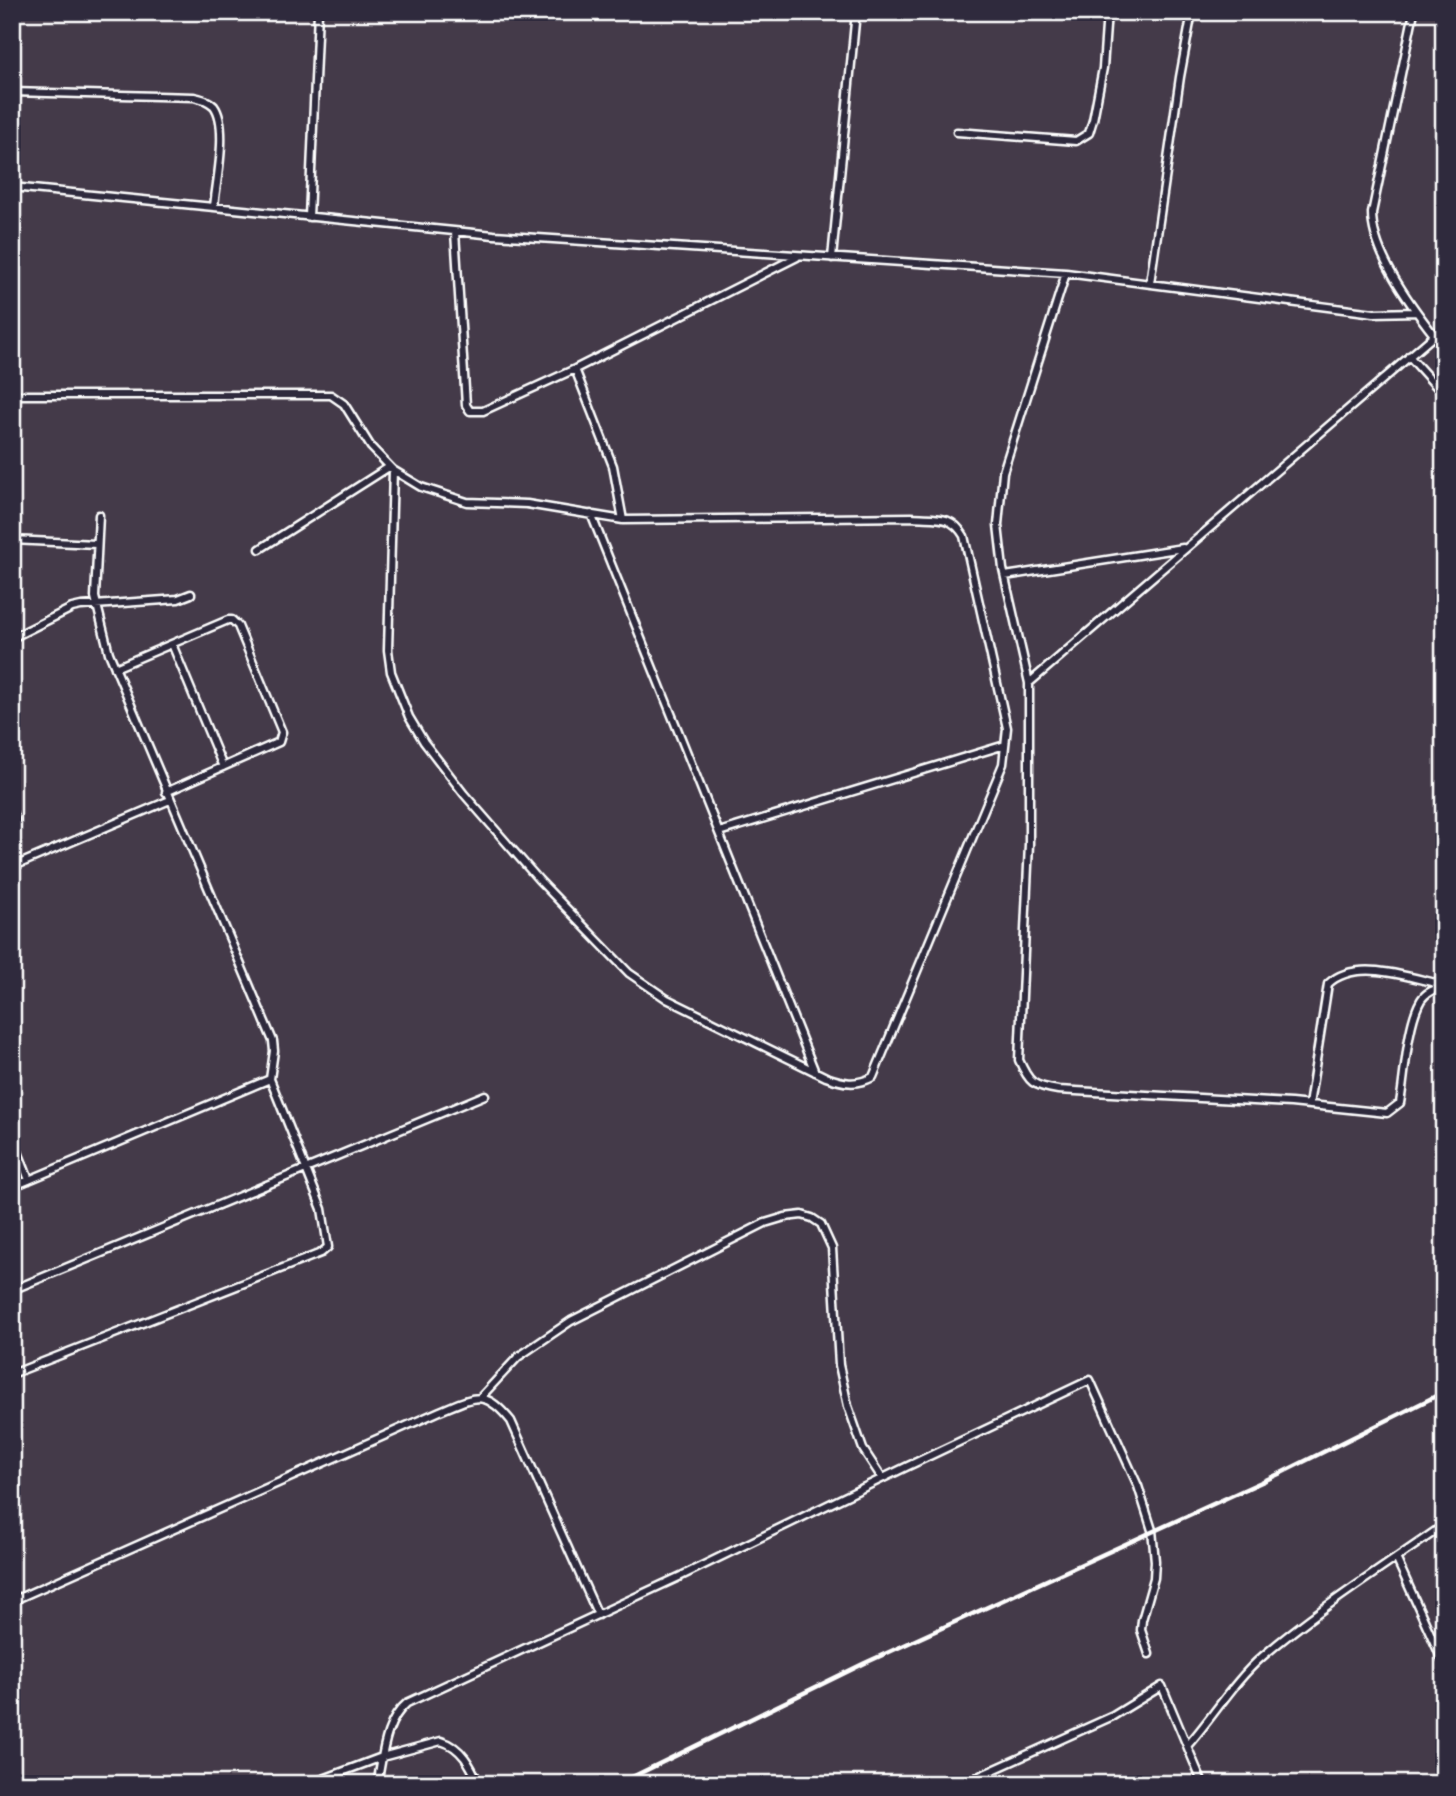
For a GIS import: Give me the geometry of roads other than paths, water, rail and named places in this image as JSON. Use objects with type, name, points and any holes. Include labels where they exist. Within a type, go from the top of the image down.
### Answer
[{"type":"lane","points":[[309,217],[318,12]]},
{"type":"lane","points":[[832,258],[856,12]]},
{"type":"lane","points":[[957,132],[1076,141],[1084,137],[1089,133],[1100,87],[1107,12]]},
{"type":"lane","points":[[1150,283],[1192,12]]},
{"type":"lane","points":[[1414,12],[1372,213],[1372,227],[1402,290],[1434,335]]},
{"type":"lane","points":[[12,92],[194,97],[206,100],[215,107],[221,131],[214,207]]},
{"type":"lane","points":[[12,187],[455,232],[1066,273],[1374,313],[1416,312]]},
{"type":"lane","points":[[455,232],[466,405],[470,411],[483,411],[575,369],[799,257]]},
{"type":"lane","points":[[1066,273],[1003,472],[998,525],[1005,576],[1029,683],[1028,844],[1019,1060],[1026,1078],[1039,1087],[1058,1090],[1309,1105],[1387,1113],[1400,1103],[1411,1031],[1421,1000],[1430,991],[1444,985]]},
{"type":"lane","points":[[1029,683],[1444,327]]},
{"type":"lane","points":[[1409,356],[1444,395]]},
{"type":"lane","points":[[575,369],[613,466],[624,520]]},
{"type":"lane","points":[[12,395],[331,395],[344,404],[371,447],[391,469],[421,487],[467,502],[527,504],[624,520],[912,517],[951,520],[964,536],[1007,728],[1003,764],[873,1077],[863,1083],[843,1083],[815,1072],[667,999],[629,973],[539,880],[464,794],[424,742],[409,717],[391,672],[388,650],[391,469]]},
{"type":"lane","points":[[260,549],[391,469]]},
{"type":"lane","points":[[591,514],[815,1072]]},
{"type":"lane","points":[[12,1374],[321,1253],[328,1247],[322,1209],[270,1079],[273,1041],[166,792],[115,668],[100,624],[96,603],[99,515]]},
{"type":"lane","points":[[12,540],[96,544]]},
{"type":"lane","points":[[1005,576],[1185,547]]},
{"type":"lane","points":[[12,638],[72,608],[96,603],[178,599],[191,594]]},
{"type":"lane","points":[[115,668],[232,620],[238,626],[282,732],[279,742],[166,792]]},
{"type":"lane","points":[[172,643],[223,767]]},
{"type":"lane","points":[[719,832],[1005,745]]},
{"type":"lane","points":[[12,867],[170,800]]},
{"type":"lane","points":[[12,812],[15,820]]},
{"type":"lane","points":[[1309,1105],[1328,984],[1337,976],[1377,971],[1444,985]]},
{"type":"lane","points":[[12,1187],[270,1079]]},
{"type":"lane","points":[[12,1290],[485,1096]]},
{"type":"lane","points":[[12,1136],[29,1180]]},
{"type":"lane","points":[[481,1398],[518,1357],[571,1321],[765,1223],[802,1215],[821,1224],[832,1248],[839,1365],[863,1449],[882,1478]]},
{"type":"lane","points":[[377,1784],[382,1756],[396,1716],[407,1703],[598,1615],[1090,1380],[1138,1486],[1152,1530],[1154,1578],[1142,1620],[1149,1654]]},
{"type":"lane","points":[[12,1601],[440,1411],[461,1402],[481,1398],[493,1401],[511,1421],[598,1615]]},
{"type":"lane","points":[[1187,1746],[1262,1657],[1362,1581],[1444,1525]]},
{"type":"lane","points":[[1396,1559],[1444,1664]]},
{"type":"lane","points":[[962,1784],[1113,1716],[1162,1686],[1203,1784]]},
{"type":"lane","points":[[310,1784],[382,1756],[442,1741],[467,1760],[479,1784]]},
{"type":"railway","points":[[618,1784],[865,1663],[1281,1473],[1444,1392]]}]
